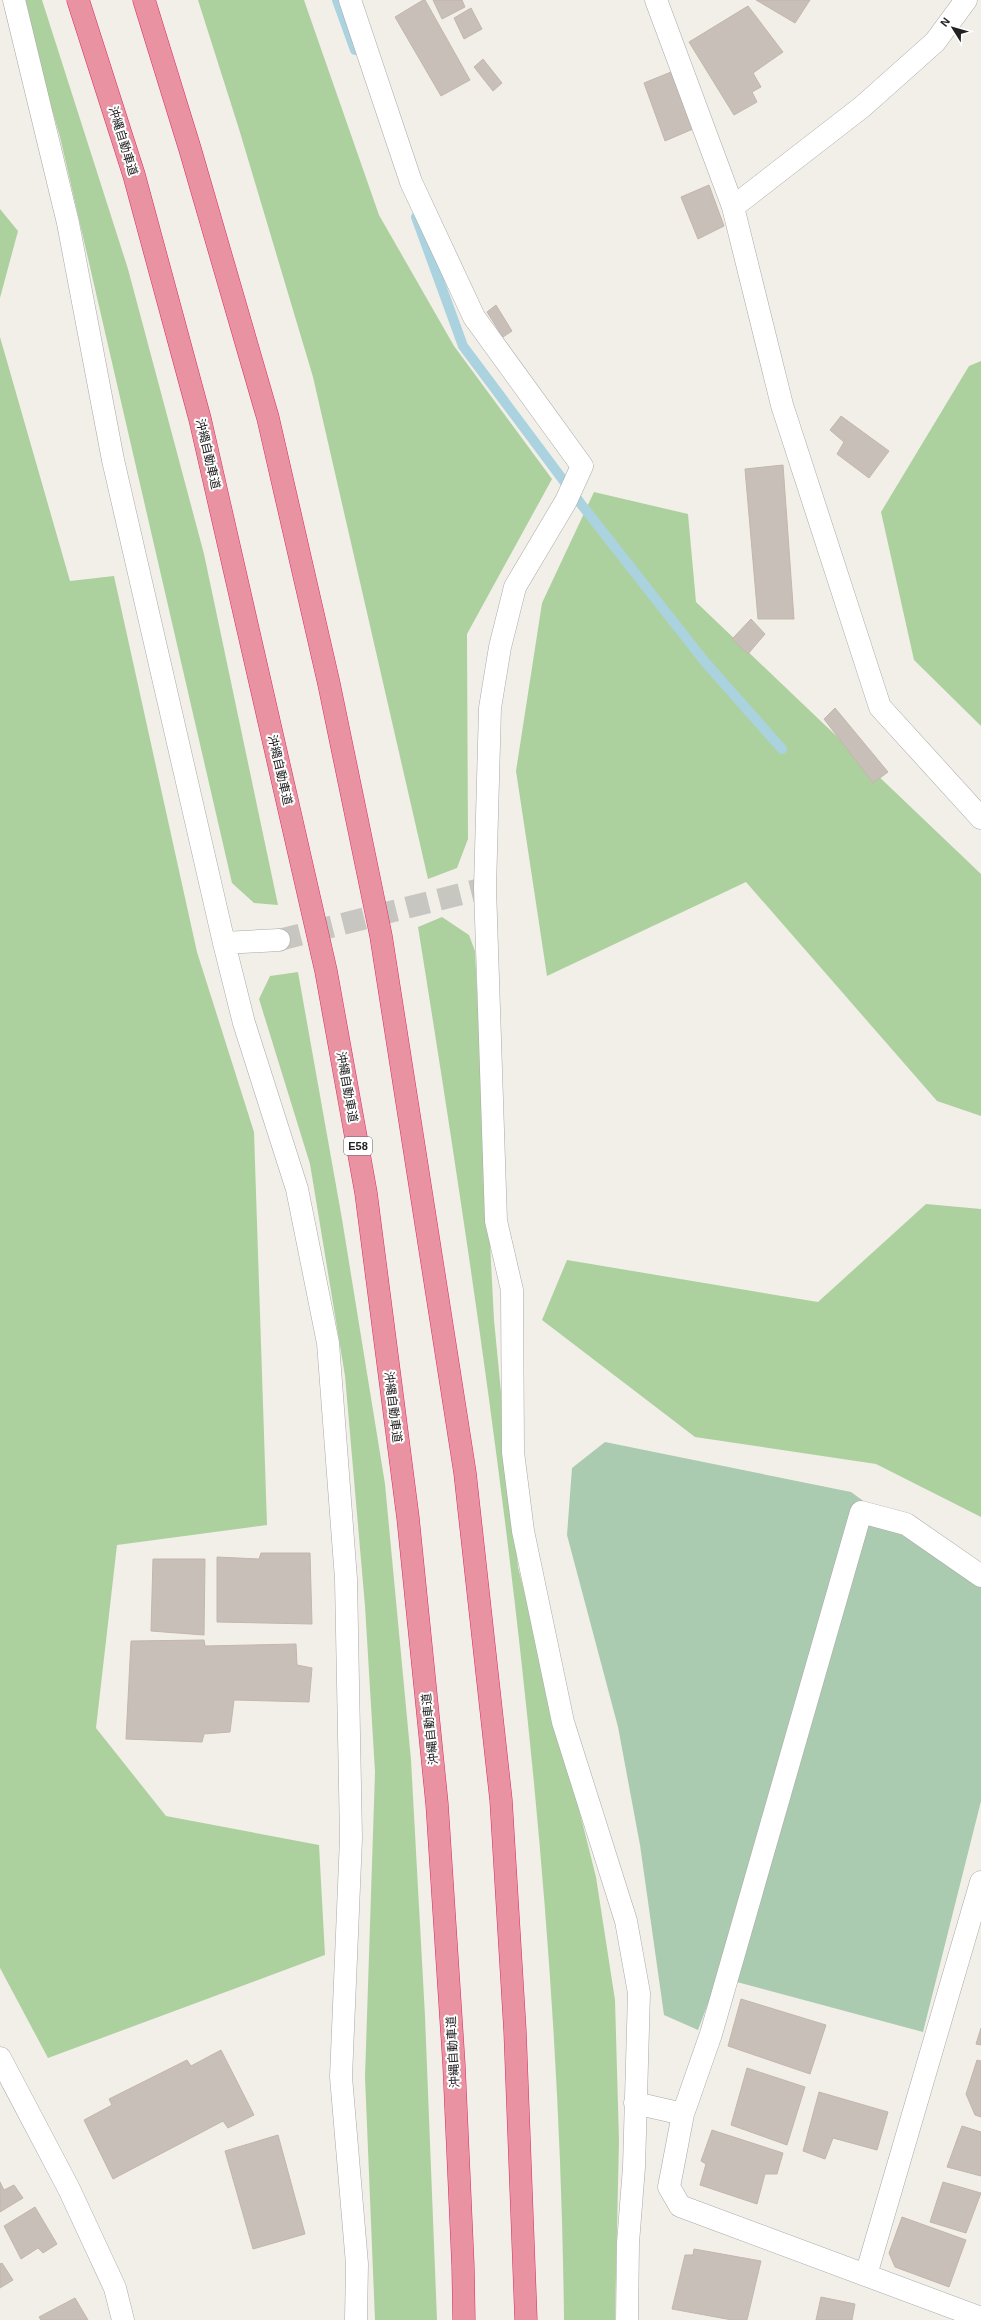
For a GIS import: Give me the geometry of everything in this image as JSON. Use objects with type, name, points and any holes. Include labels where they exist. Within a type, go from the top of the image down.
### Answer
[{"type":"highway","name":"沖縄自動車道","points":[[78,0],[134,175],[200,419],[326,971],[366,1193],[408,1518],[438,1804],[454,2066],[464,2266],[464,2320]]},
{"type":"highway","points":[[144,0],[190,149],[268,418],[329,684],[381,936],[465,1473],[502,1800],[515,2031],[526,2320]]},
{"type":"street","points":[[14,0],[68,223],[115,468],[224,943],[244,1024],[297,1189],[328,1343],[346,1595],[351,1838],[341,2077],[357,2264],[356,2320]]},
{"type":"street","points":[[350,0],[411,182],[474,317],[582,466],[566,501],[515,587],[500,647],[490,708],[485,888],[496,1221],[512,1290],[513,1452],[523,1531],[563,1722],[626,1921],[639,1993],[634,2167],[628,2243],[627,2320]]},
{"type":"street","points":[[656,0],[733,207],[782,405],[880,707],[981,818]]},
{"type":"street","points":[[733,207],[862,107],[935,42],[966,0]]},
{"type":"street","points":[[224,943],[279,940]]},
{"type":"street","points":[[981,1576],[906,1524],[861,1512],[711,2034],[683,2114],[669,2187],[680,2206],[981,2318]]},
{"type":"street","points":[[866,2275],[981,1882]]},
{"type":"street","points":[[0,2058],[69,2189],[115,2288],[123,2320]]},
{"type":"street","points":[[636,2103],[683,2114]]},
{"type":"green space","points":[[20,0],[42,0],[128,269],[204,554],[278,905],[254,903],[232,883],[60,137]]},
{"type":"green space","points":[[198,0],[304,0],[379,215],[454,346],[552,479],[467,634],[468,839],[457,868],[428,879],[313,377],[239,129]]},
{"type":"green space","points":[[0,209],[18,231],[0,298]]},
{"type":"green space","points":[[0,337],[70,581],[114,576],[197,952],[254,1132],[267,1525],[117,1545],[96,1728],[166,1816],[319,1845],[325,1955],[48,2058],[0,1968]]},
{"type":"green space","points":[[981,361],[981,726],[914,660],[881,512],[969,366]]},
{"type":"green space","points":[[594,492],[688,514],[696,602],[981,874],[981,1116],[937,1101],[746,882],[547,976],[516,771],[542,603]]},
{"type":"green space","points":[[442,917],[469,935],[475,951],[494,1320],[518,1567],[596,1877],[615,2000],[619,2140],[615,2320],[564,2320],[559,2145],[549,1970],[535,1795],[517,1621],[471,1273],[418,927]]},
{"type":"green space","points":[[298,972],[342,1219],[385,1484],[411,1760],[425,2016],[437,2320],[375,2320],[365,2077],[375,1772],[365,1606],[345,1376],[310,1164],[259,999],[270,976]]},
{"type":"green space","points":[[926,1204],[981,1209],[981,1517],[876,1464],[695,1437],[542,1320],[567,1260],[818,1302]]},
{"type":"green space","points":[[605,1442],[851,1492],[981,1587],[981,1801],[923,2032],[718,1977],[698,2030],[664,2015],[640,1845],[618,1727],[567,1535],[572,1468]]},
{"type":"building","points":[[425,0],[470,80],[441,96],[395,17]]},
{"type":"building","points":[[433,0],[462,0],[465,7],[442,19]]},
{"type":"building","points":[[756,0],[810,0],[795,23]]},
{"type":"building","points":[[748,6],[783,52],[753,73],[761,87],[752,92],[757,102],[734,115],[689,42]]},
{"type":"building","points":[[471,8],[482,29],[464,39],[454,18]]},
{"type":"building","points":[[483,59],[502,83],[493,91],[474,67]]},
{"type":"building","points":[[671,72],[693,129],[665,141],[644,83]]},
{"type":"building","points":[[709,185],[724,226],[698,239],[681,197]]},
{"type":"building","points":[[496,305],[512,331],[503,337],[487,312]]},
{"type":"building","points":[[841,416],[889,451],[869,478],[837,454],[844,442],[830,430]]},
{"type":"building","points":[[783,465],[794,619],[758,619],[745,469]]},
{"type":"building","points":[[751,619],[765,634],[748,654],[732,639]]},
{"type":"building","points":[[835,708],[888,772],[873,783],[824,719]]},
{"type":"building","points":[[261,1553],[310,1553],[312,1624],[217,1622],[217,1557],[259,1559]]},
{"type":"building","points":[[153,1559],[205,1559],[204,1635],[151,1631]]},
{"type":"building","points":[[204,1640],[205,1646],[296,1644],[297,1665],[312,1668],[309,1702],[234,1700],[230,1732],[204,1734],[202,1742],[126,1739],[131,1641]]},
{"type":"building","points":[[741,1999],[826,2025],[810,2074],[728,2046]]},
{"type":"building","points":[[981,2028],[981,2045],[976,2044]]},
{"type":"building","points":[[221,2050],[254,2115],[228,2128],[223,2121],[113,2179],[84,2120],[112,2105],[109,2099],[187,2060],[191,2066]]},
{"type":"building","points":[[977,2060],[981,2061],[981,2117],[975,2115],[966,2094]]},
{"type":"building","points":[[747,2068],[805,2087],[787,2145],[731,2125]]},
{"type":"building","points":[[819,2092],[888,2112],[877,2150],[833,2138],[825,2159],[803,2151]]},
{"type":"building","points":[[962,2126],[981,2132],[981,2176],[947,2167]]},
{"type":"building","points":[[712,2130],[783,2153],[777,2174],[765,2174],[757,2204],[700,2185],[706,2164],[701,2161]]},
{"type":"building","points":[[278,2135],[305,2234],[253,2249],[225,2151]]},
{"type":"building","points":[[0,2182],[4,2190],[14,2185],[23,2198],[0,2212]]},
{"type":"building","points":[[943,2182],[981,2193],[966,2233],[930,2222]]},
{"type":"building","points":[[35,2207],[57,2244],[43,2253],[38,2248],[21,2259],[4,2226]]},
{"type":"building","points":[[902,2217],[966,2240],[949,2287],[895,2267],[889,2253]]},
{"type":"building","points":[[694,2249],[761,2261],[747,2320],[732,2320],[672,2309],[685,2255],[693,2255]]},
{"type":"building","points":[[2,2263],[13,2280],[0,2288],[0,2264]]},
{"type":"building","points":[[821,2297],[855,2304],[852,2320],[816,2320]]},
{"type":"building","points":[[75,2298],[88,2320],[41,2320],[39,2317]]},
{"type":"waterway","points":[[337,0],[355,50]]},
{"type":"waterway","points":[[416,217],[463,346],[581,504],[705,662],[782,749]]},
{"type":"tunnel","points":[[279,940],[485,888]]}]
